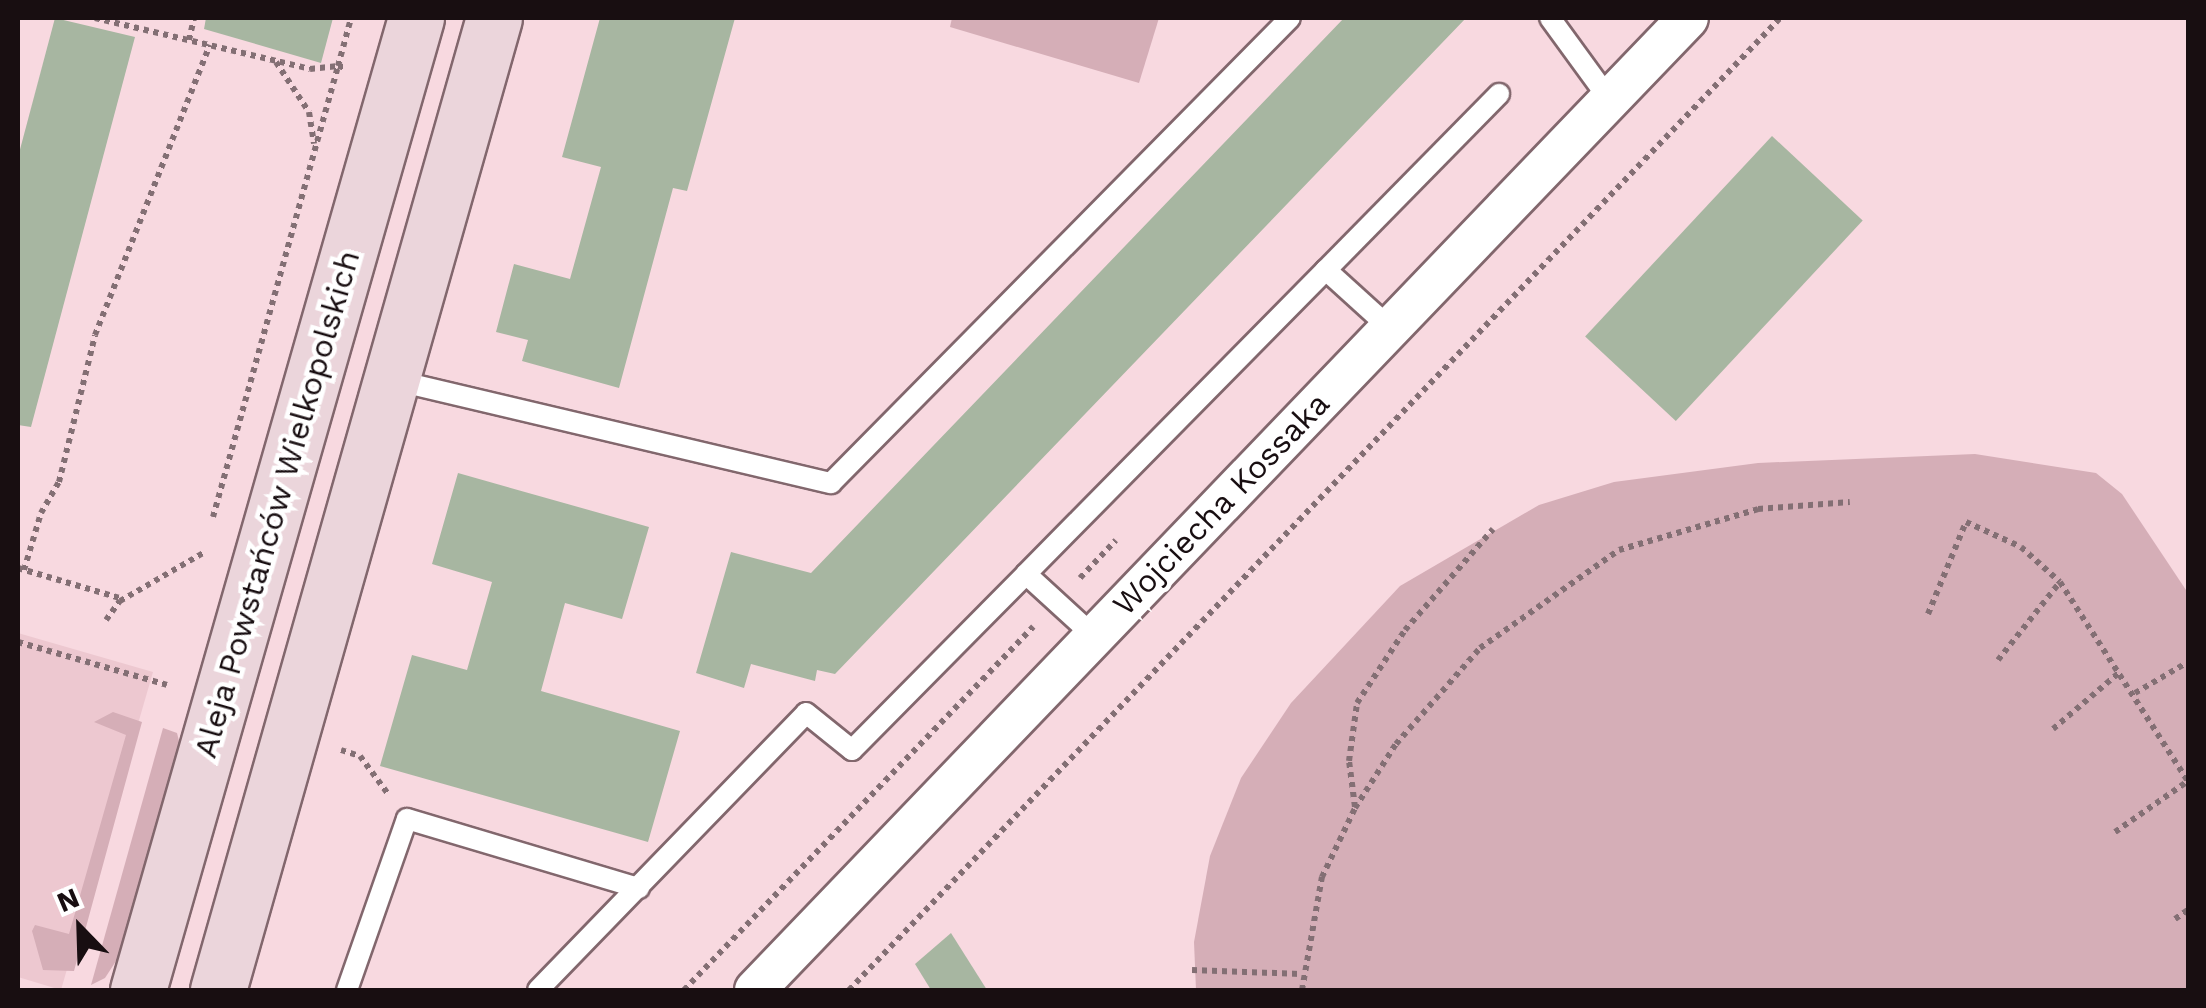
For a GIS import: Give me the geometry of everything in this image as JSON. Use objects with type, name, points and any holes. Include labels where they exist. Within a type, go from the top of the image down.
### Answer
[{"type":"main road","name":"Aleja Powstańców Wielkopolskich","points":[[138,990],[416,18]]},
{"type":"main road","points":[[218,990],[494,18]]},
{"type":"street","name":"Wojciecha Kossaka","points":[[756,990],[1609,100],[1676,21]]},
{"type":"lane","points":[[392,380],[831,482],[1290,18]]},
{"type":"lane","points":[[1550,18],[1609,100]]},
{"type":"lane","points":[[538,990],[806,713],[852,750],[1498,94]]},
{"type":"lane","points":[[1326,270],[1390,328]]},
{"type":"lane","points":[[1026,574],[1094,636]]},
{"type":"lane","points":[[347,990],[407,819],[638,888]]},
{"type":"path","points":[[95,18],[310,69],[338,66],[351,18]]},
{"type":"path","points":[[189,40],[194,18]]},
{"type":"path","points":[[849,990],[1780,18]]},
{"type":"path","points":[[124,600],[21,569],[41,513],[59,482],[95,335],[210,45]]},
{"type":"path","points":[[272,59],[302,96],[315,150]]},
{"type":"path","points":[[1302,990],[1300,974],[1322,876],[1355,808],[1396,744],[1480,648],[1619,550],[1758,509],[1850,502]]},
{"type":"path","points":[[1928,614],[1966,522],[2021,546],[2060,582],[2188,781],[2115,832]]},
{"type":"path","points":[[1355,808],[1349,762],[1358,704],[1405,630],[1493,528]]},
{"type":"path","points":[[106,620],[124,600],[203,553]]},
{"type":"path","points":[[1998,660],[2060,582]]},
{"type":"path","points":[[18,642],[166,685]]},
{"type":"path","points":[[2134,693],[2188,662]]},
{"type":"path","points":[[2052,729],[2121,672]]},
{"type":"path","points":[[322,744],[360,756],[407,819]]},
{"type":"path","points":[[2175,919],[2188,910]]},
{"type":"path","points":[[1192,970],[1300,974]]},
{"type":"shaded area","points":[[952,18],[1159,18],[1139,83],[950,27]]},
{"type":"shaded area","points":[[1975,454],[2096,473],[2122,494],[2188,593],[2188,990],[1196,990],[1194,942],[1210,856],[1241,778],[1291,703],[1400,586],[1539,505],[1614,482],[1758,463]]},
{"type":"shaded area","points":[[18,633],[153,672],[61,990],[18,977]]},
{"type":"shaded area","points":[[113,712],[142,722],[74,971],[43,970],[32,931],[35,925],[69,934],[126,735],[94,722]]},
{"type":"shaded area","points":[[163,728],[177,733],[180,745],[118,958],[105,978],[91,985]]},
{"type":"building","points":[[55,18],[135,37],[31,427],[18,425],[18,157]]},
{"type":"building","points":[[206,18],[333,18],[321,63],[204,29]]},
{"type":"building","points":[[600,18],[735,18],[687,191],[673,188],[619,388],[522,361],[528,340],[496,332],[514,264],[570,279],[601,167],[562,157]]},
{"type":"building","points":[[1344,18],[1466,18],[835,674],[817,670],[815,681],[751,664],[744,688],[696,673],[731,552],[811,573]]},
{"type":"building","points":[[1772,136],[1863,221],[1676,421],[1585,336]]},
{"type":"building","points":[[458,473],[649,527],[622,619],[565,603],[541,691],[680,731],[648,842],[380,766],[412,655],[467,670],[492,582],[432,564]]},
{"type":"building","points":[[951,933],[987,990],[931,990],[915,964]]}]
